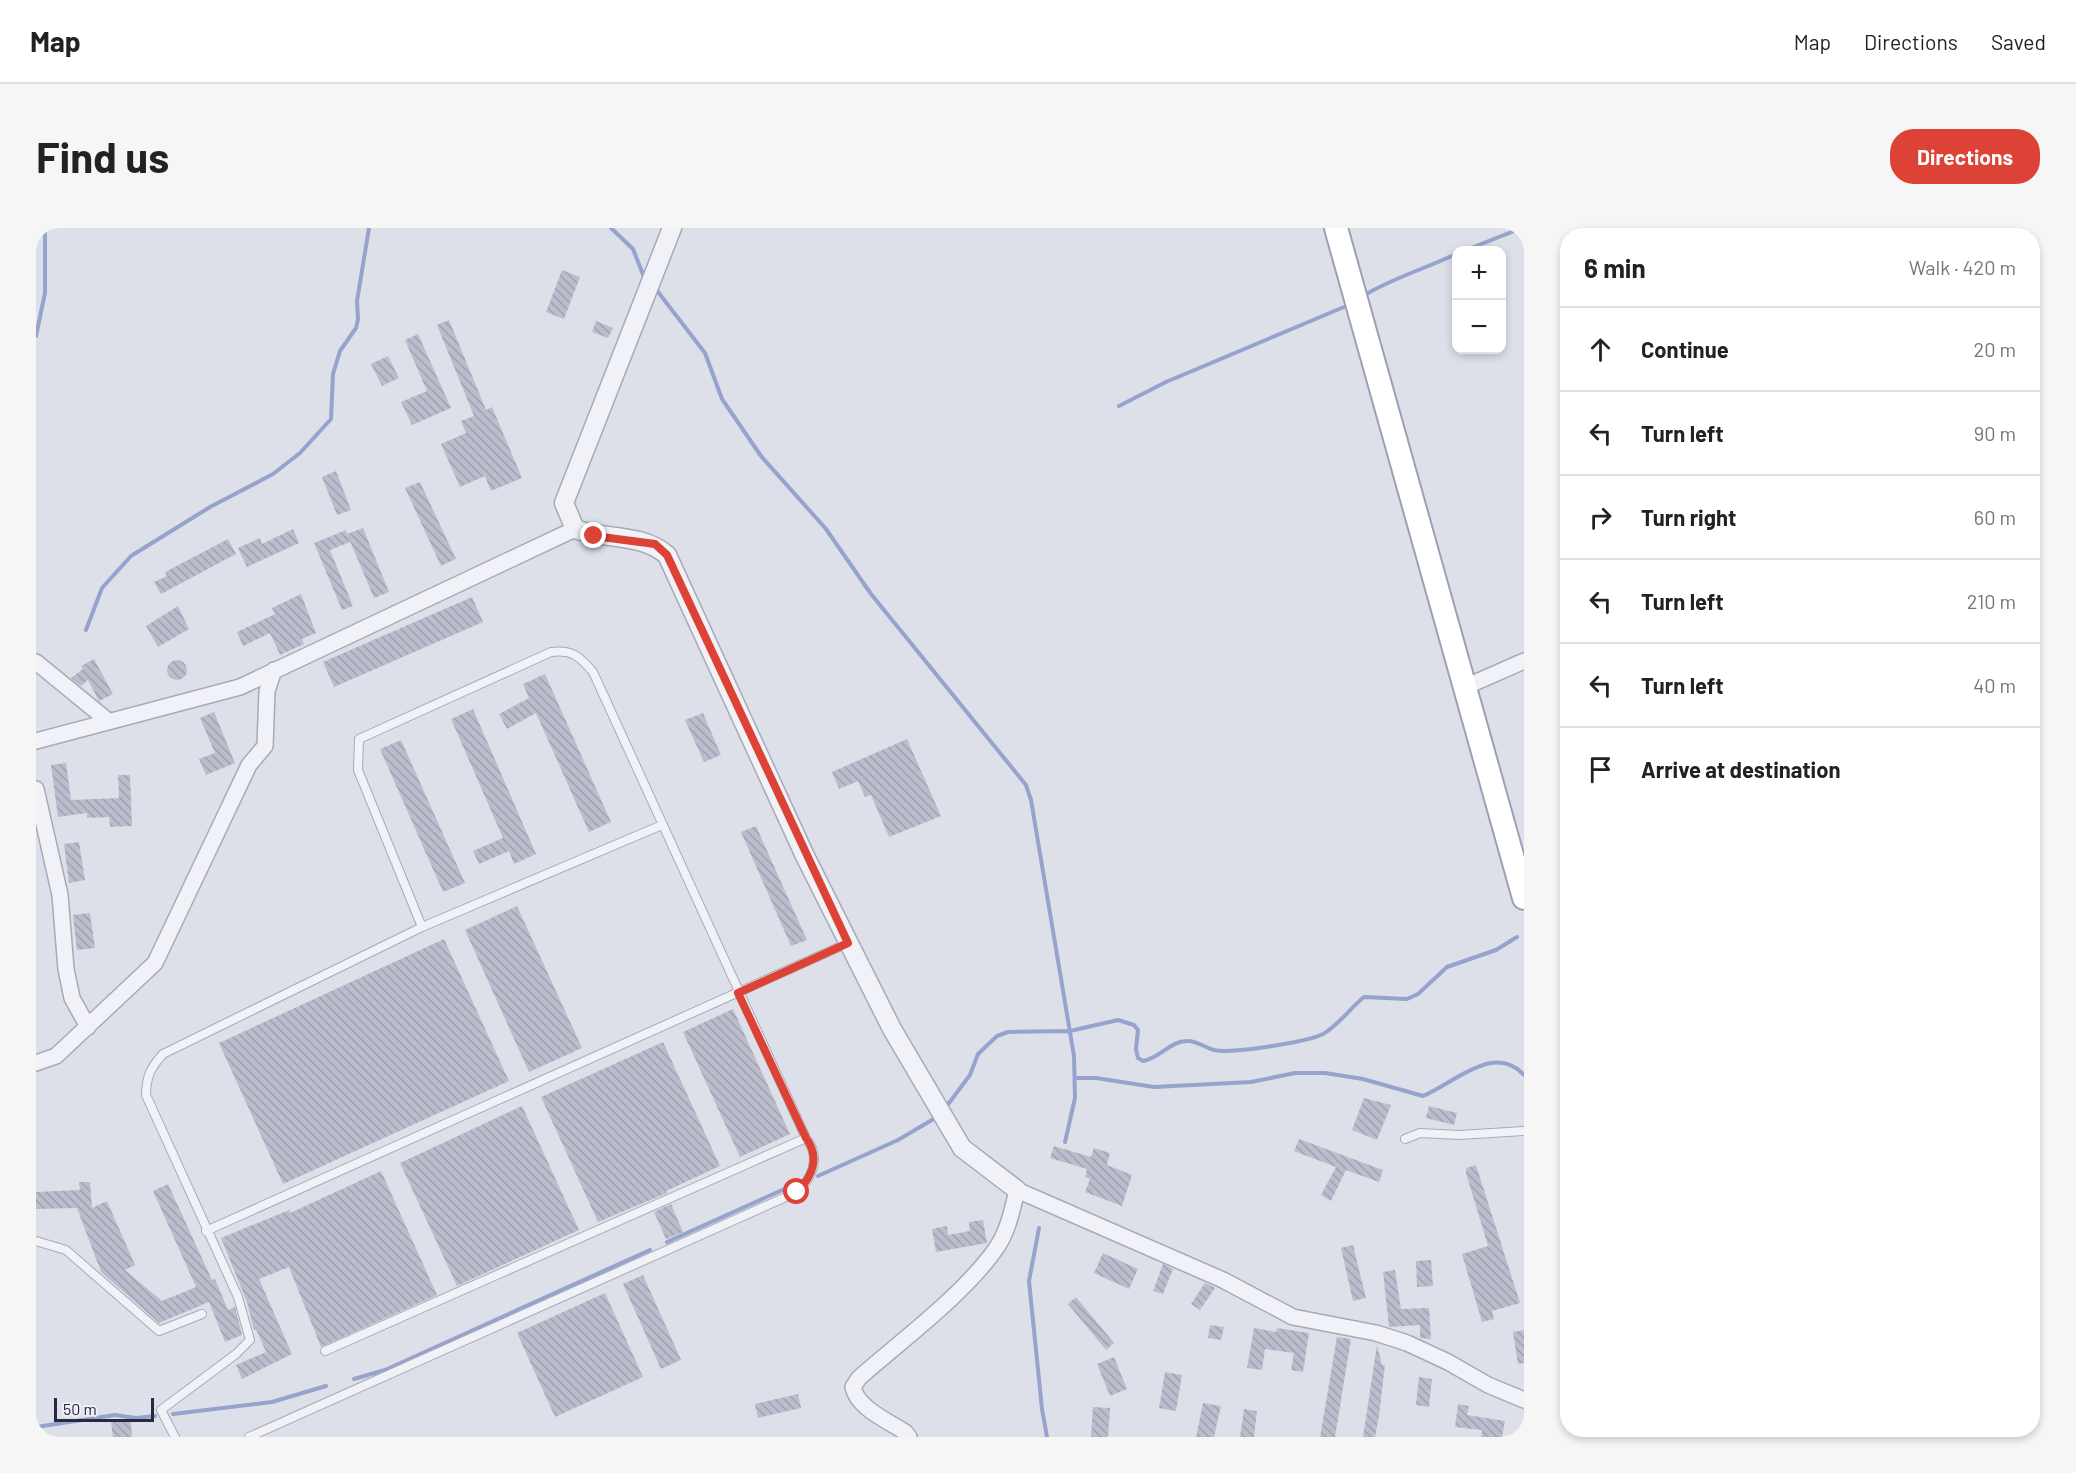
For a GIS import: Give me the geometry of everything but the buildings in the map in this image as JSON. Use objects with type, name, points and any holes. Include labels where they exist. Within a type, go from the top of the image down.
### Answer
[{"type":"main road","points":[[1336,228],[1524,898]]},
{"type":"street","points":[[672,228],[564,503],[575,528],[594,536],[655,544],[667,555],[848,943],[892,1029],[962,1148],[1017,1190],[1222,1280],[1293,1317],[1376,1333],[1407,1343],[1448,1362],[1488,1385],[1524,1400]]},
{"type":"street","points":[[36,741],[106,720],[133,717],[240,687],[575,528]]},
{"type":"street","points":[[1465,687],[1524,661]]},
{"type":"street","points":[[36,662],[106,720]]},
{"type":"street","points":[[36,1063],[56,1056],[155,963],[249,765],[265,746],[267,691],[274,670]]},
{"type":"street","points":[[36,789],[60,895],[66,969],[72,998],[88,1027]]},
{"type":"street","points":[[909,1437],[862,1403],[855,1395],[853,1387],[859,1378],[973,1277],[996,1249],[1008,1226],[1017,1190]]},
{"type":"lane","points":[[249,1437],[797,1192],[809,1180],[814,1162],[813,1148],[806,1138],[738,993],[593,672],[577,654],[562,650],[551,652],[359,740],[358,770],[422,927]]},
{"type":"lane","points":[[175,1437],[161,1410],[236,1354],[250,1340],[238,1297],[146,1095],[146,1082],[151,1066],[163,1054],[422,927],[662,825]]},
{"type":"lane","points":[[206,1231],[848,943]]},
{"type":"lane","points":[[1405,1139],[1420,1133],[1459,1135],[1524,1131]]},
{"type":"lane","points":[[325,1351],[806,1138]]},
{"type":"lane","points":[[36,1241],[66,1250],[159,1330],[202,1314]]},
{"type":"waterway","points":[[36,336],[45,293],[45,228]]},
{"type":"waterway","points":[[86,630],[102,588],[131,556],[210,507],[273,474],[300,453],[331,419],[333,374],[340,351],[356,328],[358,319],[357,301],[369,228]]},
{"type":"waterway","points":[[611,228],[633,249],[644,277]]},
{"type":"waterway","points":[[1476,246],[1522,228]]},
{"type":"waterway","points":[[1363,296],[1385,284],[1452,256]]},
{"type":"waterway","points":[[655,288],[705,353],[722,399],[761,456],[826,529],[871,594],[1026,785],[1031,800],[1074,1056],[1075,1098],[1065,1142]]},
{"type":"waterway","points":[[1119,406],[1166,382],[1344,307]]},
{"type":"waterway","points":[[946,1107],[970,1075],[978,1054],[997,1036],[1008,1032],[1070,1031],[1118,1020],[1134,1025],[1138,1030],[1136,1049],[1138,1058],[1143,1061],[1149,1060],[1182,1041],[1191,1041],[1223,1051],[1286,1044],[1323,1034],[1364,997],[1407,999],[1418,994],[1447,967],[1496,950],[1517,937]]},
{"type":"waterway","points":[[1076,1078],[1096,1078],[1154,1087],[1251,1082],[1295,1073],[1325,1073],[1363,1079],[1423,1096],[1474,1068],[1487,1064],[1500,1063],[1513,1066],[1524,1075]]},
{"type":"waterway","points":[[818,1176],[898,1140],[937,1117]]},
{"type":"waterway","points":[[667,1242],[800,1182]]},
{"type":"waterway","points":[[1039,1228],[1029,1281],[1047,1437]]},
{"type":"waterway","points":[[354,1379],[385,1370],[650,1250]]},
{"type":"waterway","points":[[173,1414],[272,1402],[326,1386]]},
{"type":"waterway","points":[[36,1427],[115,1415],[136,1418],[155,1416]]},
{"type":"route","points":[[594,536],[632,539],[655,544],[667,555],[805,856],[848,943],[738,993],[806,1138],[813,1148],[814,1162],[809,1180],[797,1192]]}]
